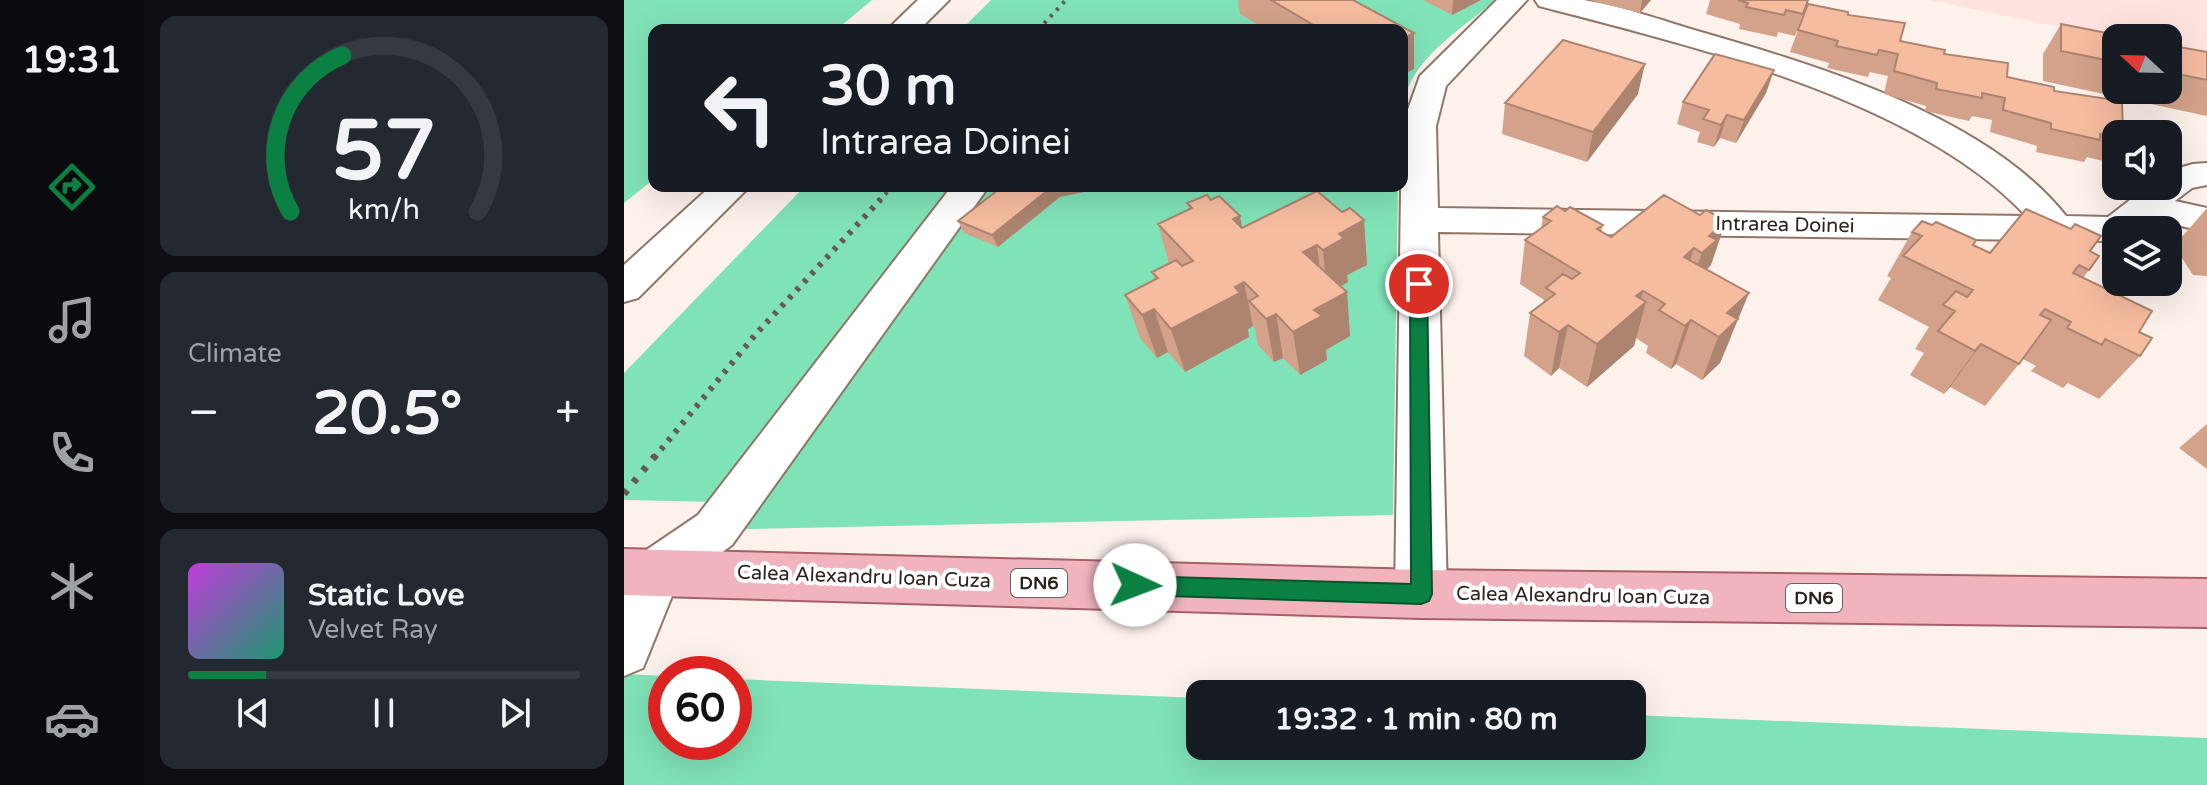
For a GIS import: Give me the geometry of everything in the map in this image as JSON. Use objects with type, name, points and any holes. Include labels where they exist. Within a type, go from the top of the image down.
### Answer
[{"type":"main road","name":"Calea Alexandru Ioan Cuza","points":[[640,572],[1421,594],[2207,603]]},
{"type":"street","points":[[909,24],[935,0]]},
{"type":"street","points":[[1421,594],[1419,126],[1431,83],[1513,0]]},
{"type":"street","points":[[1549,0],[1734,49],[1864,98],[1940,133],[2005,173],[2038,201],[2055,228]]},
{"type":"street","name":"Intrarea Doinei","points":[[1418,220],[2117,228],[2187,174],[2207,174]]},
{"type":"street","points":[[624,288],[726,192]]},
{"type":"street","points":[[624,650],[640,572],[715,530],[967,192]]},
{"type":"street","points":[[2147,206],[2207,220]]},
{"type":"shaded area","points":[[1930,0],[2207,0],[2207,59],[2182,54],[2182,24],[2102,24],[2102,36]]},
{"type":"green space","points":[[624,0],[872,0],[843,24],[648,24],[648,184],[624,203]]},
{"type":"green space","points":[[991,0],[1496,0],[1439,46],[1415,74],[1408,88],[1408,24],[967,24]]},
{"type":"green space","points":[[799,192],[1398,192],[1393,515],[703,530],[718,502],[624,500],[624,373]]},
{"type":"green space","points":[[624,674],[648,675],[648,760],[752,760],[752,680],[1186,697],[1186,760],[1646,760],[1646,716],[2207,738],[2207,785],[624,785]]},
{"type":"building","points":[[1271,0],[1353,0],[1397,24],[1312,24]]},
{"type":"building","points":[[1738,0],[1808,0],[1803,14],[1786,10],[1784,15],[1746,7],[1748,3]]},
{"type":"building","points":[[1808,4],[1848,12],[1848,15],[1905,23],[1900,41],[1945,50],[1944,54],[2008,63],[2007,77],[2054,87],[2054,91],[2102,98],[2102,104],[2122,104],[2123,120],[2102,120],[2100,140],[2051,129],[2051,123],[2003,110],[2005,98],[1982,93],[1982,98],[1936,89],[1937,83],[1894,71],[1898,54],[1879,50],[1877,55],[1836,46],[1838,41],[1798,30]]},
{"type":"building","points":[[2061,24],[2102,32],[2102,59],[2061,51]]},
{"type":"building","points":[[1563,40],[1645,64],[1593,132],[1505,103]]},
{"type":"building","points":[[2182,48],[2207,52],[2207,80],[2182,75]]},
{"type":"building","points":[[1715,54],[1774,70],[1744,120],[1727,115],[1721,125],[1703,119],[1709,110],[1683,102]]},
{"type":"building","points":[[995,192],[1046,192],[992,235],[958,221]]},
{"type":"building","points":[[1315,192],[1342,212],[1350,208],[1364,220],[1339,234],[1344,238],[1323,250],[1317,245],[1303,252],[1347,292],[1314,310],[1322,316],[1293,332],[1276,314],[1266,319],[1249,301],[1258,296],[1244,282],[1235,287],[1240,293],[1171,329],[1154,309],[1142,315],[1125,295],[1158,278],[1152,272],[1176,260],[1182,266],[1193,261],[1158,224],[1192,208],[1187,203],[1207,195],[1211,200],[1219,196],[1240,216],[1233,219],[1242,228]]},
{"type":"building","points":[[1664,195],[1700,215],[1706,210],[1726,221],[1709,236],[1717,240],[1702,253],[1694,248],[1684,257],[1749,293],[1727,313],[1738,319],[1719,337],[1691,320],[1685,326],[1659,310],[1665,304],[1643,291],[1636,296],[1646,302],[1597,344],[1568,325],[1559,332],[1530,313],[1555,294],[1546,288],[1563,274],[1572,279],[1580,273],[1525,240],[1551,221],[1543,217],[1557,206],[1565,211],[1570,207],[1603,225],[1597,229],[1611,237]]},
{"type":"building","points":[[2026,209],[2071,229],[2075,224],[2101,236],[2090,251],[2099,256],[2089,270],[2079,265],[2073,273],[2102,287],[2102,296],[2121,296],[2152,311],[2139,332],[2152,338],[2140,356],[2105,339],[2102,345],[2067,328],[2071,322],[2045,309],[2040,315],[2051,320],[2019,364],[1981,344],[1975,351],[1938,331],[1955,311],[1943,305],[1956,291],[1967,297],[1973,290],[1903,256],[1922,236],[1912,232],[1922,221],[1932,225],[1936,222],[1976,240],[1973,245],[1990,253]]},
{"type":"railway","points":[[1044,24],[1066,0]]},
{"type":"railway","points":[[879,201],[887,192]]},
{"type":"railway","points":[[654,458],[755,335],[881,199]]},
{"type":"railway","points":[[624,494],[655,456]]},
{"type":"route","points":[[1135,585],[1421,594],[1419,284]]}]
